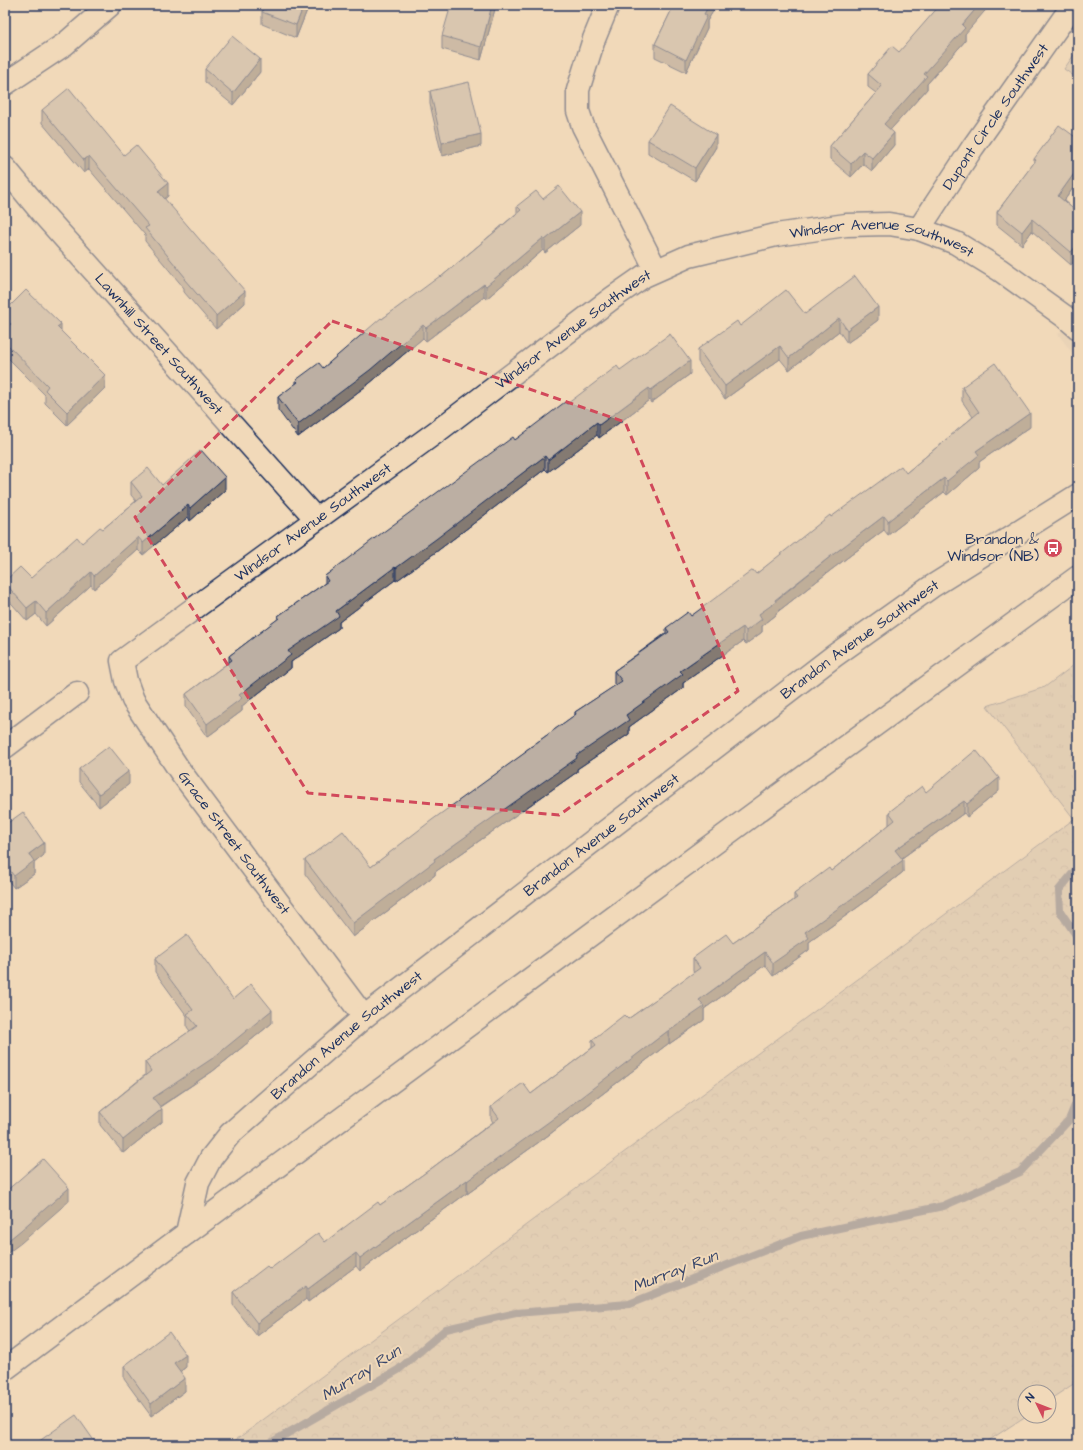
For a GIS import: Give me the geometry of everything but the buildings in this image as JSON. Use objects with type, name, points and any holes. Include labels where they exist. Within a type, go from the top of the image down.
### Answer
[{"type":"street","points":[[5,84],[65,44],[110,5]]},
{"type":"street","points":[[608,5],[594,39],[578,90],[578,111],[583,126],[656,270]]},
{"type":"street","name":"Dupont Circle Southwest","points":[[919,229],[973,147],[1073,5]]},
{"type":"street","name":"Lawnhill Street Southwest","points":[[5,168],[43,214],[316,519]]},
{"type":"street","name":"Windsor Avenue Southwest","points":[[122,660],[438,430],[611,299],[644,276],[689,256],[776,235],[846,225],[889,224],[919,229],[956,243],[1000,270],[1064,316],[1078,328]]},
{"type":"street","name":"Brandon Avenue Southwest","points":[[187,1233],[198,1183],[211,1158],[230,1134],[364,1017],[834,656],[931,587],[1078,495]]},
{"type":"street","points":[[6,1365],[1078,576]]},
{"type":"street","name":"Grace Street Southwest","points":[[122,660],[126,681],[133,700],[180,771],[364,1017]]},
{"type":"street","points":[[5,747],[77,693]]},
{"type":"highlighted area","points":[[332,321],[625,422],[738,691],[559,815],[308,793],[135,517]]},
{"type":"shaded area","points":[[1078,319],[1078,361],[1058,334]]},
{"type":"green space","points":[[1078,49],[1078,79],[1064,69]]},
{"type":"green space","points":[[1078,662],[1078,824],[987,706],[1045,687]]},
{"type":"green space","points":[[1074,819],[1078,824],[1078,1381],[1057,1395],[1057,1384],[1017,1384],[1017,1422],[982,1445],[229,1445]]},
{"type":"waterway","name":"Murray Run","points":[[1078,867],[1059,890],[1060,911],[1078,938]]},
{"type":"waterway","name":"Murray Run","points":[[267,1445],[398,1370],[446,1329],[516,1313],[629,1304],[801,1236],[943,1206],[1020,1172],[1069,1120],[1078,1098]]},
{"type":"place","name":"Brandon & Windsor (NB)","points":[[1053,548]]}]
